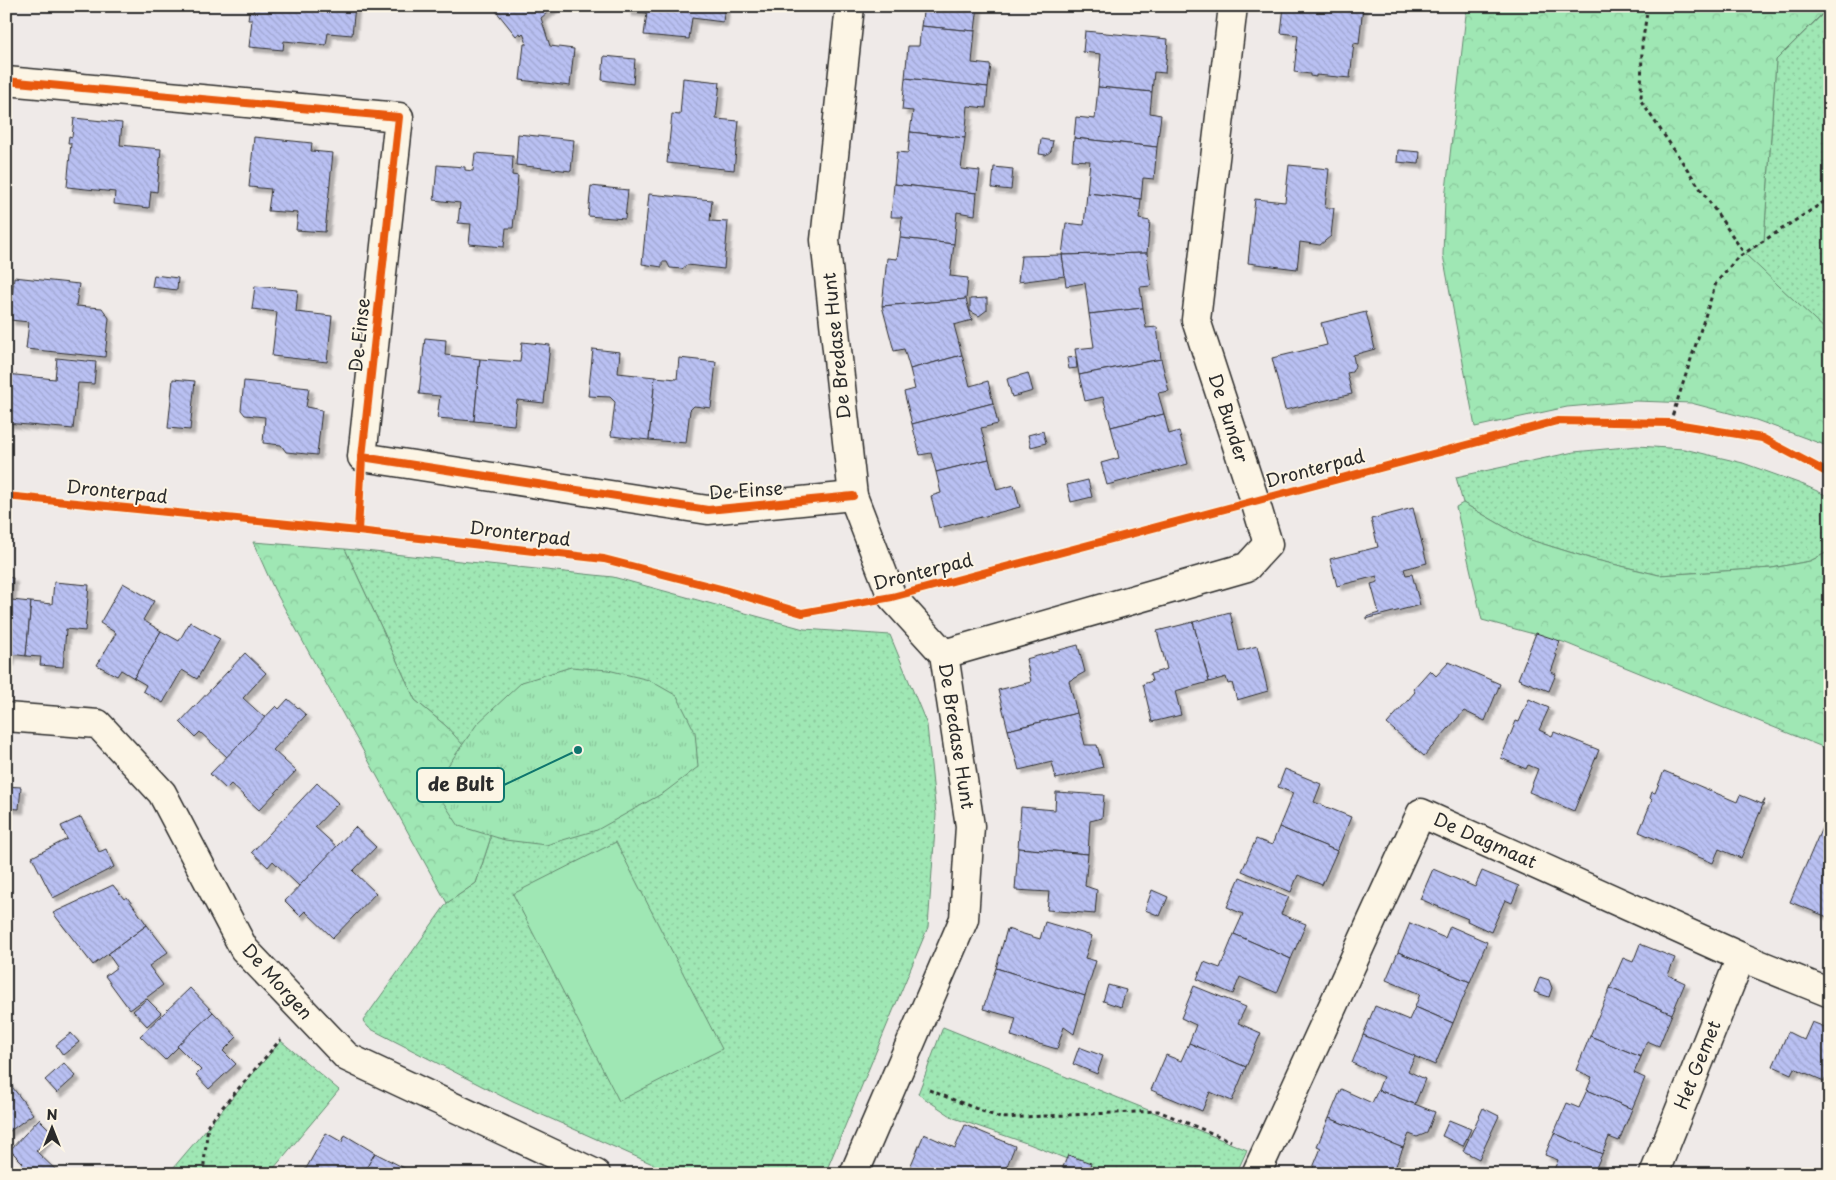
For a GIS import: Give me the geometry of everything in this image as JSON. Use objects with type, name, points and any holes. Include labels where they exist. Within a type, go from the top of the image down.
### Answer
[{"type":"street","name":"De Bredase Hunt","points":[[850,6],[825,240],[853,496],[892,597],[944,654],[970,826],[964,918],[854,1174]]},
{"type":"street","name":"De Bunder","points":[[944,654],[1247,567],[1268,544],[1196,320],[1233,6]]},
{"type":"street","name":"De Einse","points":[[6,80],[400,117],[362,457],[708,510],[853,496]]},
{"type":"street","name":"De Morgen","points":[[6,717],[98,724],[162,793],[244,949],[347,1058],[596,1174]]},
{"type":"street","name":"De Dagmaat","points":[[1260,1164],[1421,812],[1741,957],[1830,993]]},
{"type":"street","name":"Het Gemet","points":[[1654,1174],[1741,957]]},
{"type":"path","points":[[1648,6],[1642,45],[1641,101],[1744,254]]},
{"type":"path","points":[[1670,423],[1716,283],[1737,258],[1830,198]]},
{"type":"path","points":[[1661,423],[1680,425]]},
{"type":"path","points":[[204,1174],[208,1124],[304,1012]]},
{"type":"path","points":[[896,1077],[1000,1118],[1158,1111],[1260,1164],[1310,1174]]},
{"type":"green space","points":[[1467,6],[1830,6],[1776,60],[1764,241],[1745,254],[1830,334],[1830,447],[1756,420],[1691,403],[1636,401],[1567,407],[1475,427],[1443,255],[1445,199]]},
{"type":"green space","points":[[1830,7],[1830,334],[1744,254],[1764,241],[1776,60]]},
{"type":"green space","points":[[1637,446],[1684,449],[1743,463],[1804,485],[1830,497],[1830,551],[1810,561],[1772,568],[1659,575],[1592,559],[1524,538],[1463,503],[1456,477],[1574,452]]},
{"type":"green space","points":[[1463,503],[1524,538],[1592,559],[1659,575],[1772,568],[1810,561],[1830,551],[1830,750],[1563,642],[1482,620],[1456,507]]},
{"type":"green space","points":[[253,542],[345,549],[415,700],[446,726],[472,755],[488,787],[490,840],[476,883],[447,903],[274,589]]},
{"type":"green space","points":[[345,549],[613,577],[804,629],[890,635],[927,725],[936,815],[928,927],[825,1174],[675,1174],[513,1102],[369,1028],[363,1021],[447,903],[476,883],[490,840],[488,787],[446,726],[415,700]]},
{"type":"green space","points":[[571,667],[608,670],[649,680],[677,696],[695,732],[698,767],[665,792],[597,830],[546,845],[505,840],[459,826],[433,787],[477,724],[522,682]]},
{"type":"green space","points":[[616,842],[722,1049],[619,1101],[513,894]]},
{"type":"green space","points":[[943,1027],[1247,1150],[1236,1174],[1105,1174],[1029,1144],[954,1118],[918,1094]]},
{"type":"green space","points":[[281,1041],[339,1090],[269,1174],[168,1174]]},
{"type":"building","points":[[254,6],[355,6],[352,35],[328,33],[326,45],[284,41],[283,50],[249,47],[252,20],[248,20],[249,12],[253,13]]},
{"type":"building","points":[[492,6],[555,6],[541,18],[550,46],[574,49],[570,86],[520,80],[524,44],[527,44],[523,33],[516,36]]},
{"type":"building","points":[[627,6],[725,6],[723,22],[692,18],[689,39],[644,35],[647,13],[627,11]]},
{"type":"building","points":[[924,6],[978,6],[975,31],[921,26]]},
{"type":"building","points":[[1284,6],[1363,6],[1359,44],[1354,43],[1350,78],[1316,75],[1316,77],[1310,76],[1310,74],[1294,72],[1298,35],[1281,33]]},
{"type":"building","points":[[921,26],[975,31],[972,63],[991,65],[988,87],[905,78],[908,46],[919,46]]},
{"type":"building","points":[[1085,31],[1168,39],[1165,73],[1154,72],[1152,92],[1098,87],[1101,54],[1083,52]]},
{"type":"building","points":[[604,56],[635,59],[633,84],[602,80]]},
{"type":"building","points":[[683,78],[720,82],[716,119],[739,121],[734,170],[667,163],[672,114],[680,115]]},
{"type":"building","points":[[905,78],[988,87],[986,108],[968,106],[965,138],[910,132],[913,111],[902,110]]},
{"type":"building","points":[[1098,87],[1152,92],[1150,113],[1161,115],[1157,147],[1074,138],[1076,117],[1095,119]]},
{"type":"building","points":[[74,118],[122,123],[120,145],[161,149],[157,192],[151,191],[149,208],[114,204],[115,192],[67,187],[71,143],[68,143],[69,136],[72,137]]},
{"type":"building","points":[[910,132],[965,138],[961,169],[980,171],[977,193],[894,184],[897,152],[908,153]]},
{"type":"building","points":[[518,134],[574,140],[571,171],[516,165]]},
{"type":"building","points":[[254,137],[312,143],[311,151],[333,153],[325,232],[296,230],[298,213],[268,211],[271,189],[249,187]]},
{"type":"building","points":[[1074,138],[1157,147],[1154,179],[1143,178],[1141,199],[1087,193],[1090,161],[1072,160]]},
{"type":"building","points":[[1041,139],[1053,141],[1051,151],[1046,155],[1039,154]]},
{"type":"building","points":[[1398,150],[1420,152],[1419,164],[1397,162]]},
{"type":"building","points":[[475,153],[513,156],[512,175],[518,176],[513,228],[506,228],[504,247],[469,244],[471,224],[458,223],[460,203],[434,200],[437,165],[465,167],[465,170],[473,171]]},
{"type":"building","points":[[1289,165],[1329,169],[1325,208],[1334,208],[1331,236],[1320,245],[1300,242],[1297,269],[1248,263],[1255,199],[1285,202]]},
{"type":"building","points":[[994,167],[1013,169],[1011,190],[992,188]]},
{"type":"building","points":[[894,184],[977,193],[975,215],[957,212],[954,244],[900,238],[902,217],[891,217]]},
{"type":"building","points":[[591,186],[628,190],[625,219],[588,216]]},
{"type":"building","points":[[1087,193],[1141,199],[1139,219],[1150,221],[1147,253],[1062,255],[1066,223],[1084,225]]},
{"type":"building","points":[[649,194],[712,200],[710,221],[728,222],[724,269],[687,265],[682,269],[670,268],[667,262],[662,262],[662,267],[642,264]]},
{"type":"building","points":[[900,238],[954,244],[950,276],[968,278],[966,299],[882,306],[887,258],[897,259]]},
{"type":"building","points":[[1147,253],[1151,286],[1140,287],[1143,308],[1089,314],[1085,283],[1066,286],[1062,255]]},
{"type":"building","points":[[1062,255],[1065,276],[1018,282],[1021,256]]},
{"type":"building","points":[[154,275],[178,278],[177,290],[152,287]]},
{"type":"building","points":[[14,277],[79,284],[76,306],[102,308],[109,318],[105,357],[26,349],[29,322],[10,320]]},
{"type":"building","points":[[255,286],[298,290],[296,312],[332,316],[327,362],[272,356],[277,312],[252,309]]},
{"type":"building","points":[[987,298],[987,310],[979,316],[970,311],[970,299]]},
{"type":"building","points":[[966,299],[972,320],[954,325],[962,355],[910,369],[904,349],[894,351],[882,306]]},
{"type":"building","points":[[1143,308],[1146,328],[1157,327],[1161,359],[1079,375],[1075,349],[1094,347],[1089,314]]},
{"type":"building","points":[[1366,312],[1375,349],[1353,355],[1355,366],[1352,372],[1347,373],[1352,394],[1285,410],[1272,358],[1327,345],[1321,323]]},
{"type":"building","points":[[425,338],[446,340],[445,355],[480,359],[474,421],[437,418],[440,396],[419,394]]},
{"type":"building","points":[[522,342],[550,345],[544,403],[517,400],[514,425],[474,421],[480,359],[520,362]]},
{"type":"building","points":[[593,349],[620,352],[618,373],[655,377],[649,440],[611,436],[615,402],[610,397],[588,396]]},
{"type":"building","points":[[962,355],[970,386],[988,381],[993,403],[912,424],[904,392],[915,389],[910,369]]},
{"type":"building","points":[[1076,357],[1077,368],[1069,369],[1067,358]]},
{"type":"building","points":[[57,358],[96,362],[94,384],[78,383],[73,429],[6,423],[6,374],[55,379]]},
{"type":"building","points":[[679,358],[716,362],[711,408],[694,406],[690,410],[686,443],[649,440],[655,377],[677,379]]},
{"type":"building","points":[[1161,359],[1169,391],[1158,393],[1164,414],[1111,427],[1103,397],[1085,401],[1079,375]]},
{"type":"building","points":[[1028,373],[1033,391],[1012,397],[1007,379]]},
{"type":"building","points":[[173,379],[195,381],[190,430],[168,428]]},
{"type":"building","points":[[244,381],[309,388],[306,407],[322,410],[317,455],[286,452],[281,445],[263,443],[265,417],[245,415],[241,410]]},
{"type":"building","points":[[993,403],[998,424],[981,428],[989,459],[936,472],[931,453],[920,455],[912,424]]},
{"type":"building","points":[[1164,414],[1169,434],[1179,431],[1188,464],[1107,485],[1101,463],[1119,458],[1111,427]]},
{"type":"building","points":[[1043,431],[1046,443],[1031,447],[1028,435]]},
{"type":"building","points":[[989,459],[997,490],[1014,485],[1020,507],[939,528],[931,496],[941,493],[936,472]]},
{"type":"building","points":[[1088,480],[1092,497],[1071,502],[1067,485]]},
{"type":"building","points":[[1413,508],[1427,563],[1404,569],[1406,575],[1412,574],[1420,605],[1366,619],[1366,617],[1379,613],[1371,584],[1378,582],[1377,576],[1337,586],[1330,559],[1378,547],[1371,519]]},
{"type":"building","points":[[6,577],[13,578],[11,600],[31,602],[26,656],[11,654],[10,661],[6,661]]},
{"type":"building","points":[[54,582],[89,585],[85,631],[66,629],[63,667],[40,665],[41,657],[26,656],[31,602],[52,604]]},
{"type":"building","points":[[123,583],[154,601],[143,620],[161,631],[134,678],[121,670],[117,676],[97,665],[116,633],[100,623]]},
{"type":"building","points":[[1230,612],[1239,651],[1257,646],[1268,691],[1237,700],[1232,683],[1228,684],[1226,677],[1209,682],[1193,622]]},
{"type":"building","points":[[190,622],[220,639],[197,679],[182,670],[163,703],[143,691],[146,685],[134,678],[161,631],[179,641]]},
{"type":"building","points":[[1193,622],[1209,682],[1175,691],[1181,715],[1152,722],[1143,684],[1152,681],[1150,674],[1167,669],[1157,631]]},
{"type":"building","points":[[1536,633],[1560,641],[1551,672],[1556,674],[1549,691],[1518,679]]},
{"type":"building","points":[[1078,645],[1085,672],[1069,681],[1077,713],[1008,730],[998,690],[1031,682],[1026,659]]},
{"type":"building","points":[[245,653],[266,673],[243,698],[265,718],[227,757],[200,732],[195,737],[180,722]]},
{"type":"building","points":[[1449,662],[1500,684],[1485,721],[1464,711],[1424,756],[1387,724],[1415,692],[1413,689],[1430,670],[1436,676]]},
{"type":"building","points":[[288,699],[306,715],[273,750],[296,771],[259,810],[231,784],[226,789],[210,774],[276,706],[279,709]]},
{"type":"building","points":[[1529,699],[1549,708],[1539,730],[1552,736],[1554,732],[1599,750],[1574,811],[1529,792],[1538,769],[1528,765],[1526,769],[1501,758],[1516,721],[1519,722]]},
{"type":"building","points":[[1077,713],[1085,745],[1097,745],[1103,767],[1056,779],[1052,762],[1019,770],[1008,730]]},
{"type":"building","points":[[1285,769],[1321,784],[1314,802],[1351,817],[1337,851],[1279,827],[1293,793],[1278,787]]},
{"type":"building","points":[[1664,771],[1737,802],[1740,795],[1762,804],[1765,800],[1741,858],[1719,849],[1713,863],[1639,832],[1652,800],[1650,798],[1652,792],[1655,793]]},
{"type":"building","points":[[317,783],[338,803],[315,827],[337,847],[300,887],[273,861],[268,867],[252,852]]},
{"type":"building","points":[[6,786],[21,787],[19,809],[6,808]]},
{"type":"building","points":[[1056,792],[1104,795],[1102,818],[1090,821],[1088,854],[1018,848],[1021,807],[1055,810]]},
{"type":"building","points":[[1827,816],[1830,817],[1830,918],[1790,902]]},
{"type":"building","points":[[81,817],[99,852],[106,849],[114,867],[53,898],[32,857],[67,839],[61,826]]},
{"type":"building","points":[[355,827],[376,847],[353,871],[376,893],[333,938],[305,911],[300,916],[285,901]]},
{"type":"building","points":[[1279,827],[1337,851],[1322,885],[1298,875],[1291,892],[1242,871],[1256,839],[1272,845]]},
{"type":"building","points":[[1018,848],[1088,854],[1085,886],[1097,890],[1095,914],[1047,910],[1049,892],[1015,890]]},
{"type":"building","points":[[1433,869],[1475,887],[1482,871],[1519,886],[1512,903],[1505,900],[1491,932],[1467,921],[1468,919],[1420,899]]},
{"type":"building","points":[[1240,877],[1289,897],[1281,914],[1306,924],[1291,959],[1234,934],[1243,914],[1227,907]]},
{"type":"building","points":[[113,885],[124,899],[127,897],[147,925],[93,965],[53,913]]},
{"type":"building","points":[[1152,890],[1168,897],[1160,916],[1145,910]]},
{"type":"building","points":[[1045,922],[1092,936],[1085,958],[1096,961],[1085,996],[996,968],[1007,929],[1040,939]]},
{"type":"building","points":[[1410,923],[1445,938],[1450,926],[1487,942],[1470,982],[1398,952]]},
{"type":"building","points":[[147,925],[168,952],[149,966],[163,985],[130,1010],[105,976],[117,967],[108,954]]},
{"type":"building","points":[[1234,934],[1291,959],[1277,993],[1240,977],[1233,994],[1197,979],[1204,962],[1220,968]]},
{"type":"building","points":[[1640,944],[1675,958],[1668,975],[1685,983],[1672,1014],[1610,988],[1623,958],[1633,962]]},
{"type":"building","points":[[1398,952],[1470,982],[1453,1023],[1415,1007],[1420,994],[1386,980]]},
{"type":"building","points":[[996,968],[1085,996],[1074,1034],[1064,1027],[1057,1049],[1011,1036],[1016,1018],[983,1009]]},
{"type":"building","points":[[1540,977],[1549,980],[1552,988],[1549,997],[1534,992]]},
{"type":"building","points":[[1108,985],[1126,990],[1121,1007],[1103,1001]]},
{"type":"building","points":[[1194,986],[1246,1007],[1238,1023],[1261,1033],[1246,1067],[1189,1043],[1196,1025],[1181,1018]]},
{"type":"building","points":[[190,988],[213,1012],[165,1060],[140,1036]]},
{"type":"building","points":[[1610,988],[1672,1014],[1659,1046],[1647,1041],[1641,1057],[1590,1036]]},
{"type":"building","points":[[147,999],[161,1013],[147,1026],[133,1011]]},
{"type":"building","points":[[1375,1006],[1409,1020],[1415,1007],[1453,1023],[1435,1065],[1363,1035]]},
{"type":"building","points":[[213,1012],[237,1037],[223,1051],[236,1064],[209,1089],[196,1075],[201,1070],[177,1046]]},
{"type":"building","points":[[1812,1022],[1830,1029],[1830,1068],[1824,1081],[1794,1068],[1791,1074],[1773,1066],[1788,1032],[1804,1040]]},
{"type":"building","points":[[71,1033],[79,1042],[63,1055],[56,1045]]},
{"type":"building","points":[[1363,1035],[1415,1056],[1408,1071],[1425,1079],[1415,1104],[1378,1090],[1383,1077],[1352,1063]]},
{"type":"building","points":[[1590,1036],[1641,1057],[1634,1073],[1645,1078],[1632,1109],[1587,1090],[1592,1077],[1576,1070]]},
{"type":"building","points":[[1189,1043],[1246,1067],[1232,1101],[1210,1092],[1202,1111],[1151,1090],[1166,1055],[1181,1061]]},
{"type":"building","points":[[1079,1047],[1103,1056],[1097,1074],[1073,1064]]},
{"type":"building","points":[[64,1063],[76,1076],[57,1093],[45,1080]]},
{"type":"building","points":[[1830,1068],[1830,1083],[1824,1081]]},
{"type":"building","points":[[6,1079],[33,1114],[6,1134]]},
{"type":"building","points":[[1341,1089],[1372,1103],[1378,1090],[1435,1112],[1427,1133],[1417,1137],[1409,1134],[1403,1148],[1329,1118]]},
{"type":"building","points":[[1587,1090],[1632,1109],[1619,1141],[1609,1137],[1602,1154],[1554,1133],[1567,1103],[1579,1108]]},
{"type":"building","points":[[1483,1108],[1499,1116],[1479,1159],[1463,1151]]},
{"type":"building","points":[[1329,1118],[1403,1148],[1395,1168],[1403,1174],[1321,1174],[1312,1170],[1321,1148],[1317,1146]]},
{"type":"building","points":[[39,1119],[53,1133],[36,1151],[60,1174],[13,1174],[23,1163],[10,1150]]},
{"type":"building","points":[[1449,1120],[1471,1129],[1463,1146],[1442,1136]]},
{"type":"building","points":[[965,1125],[1015,1146],[1005,1171],[986,1169],[984,1174],[911,1174],[908,1172],[924,1134],[955,1148]]},
{"type":"building","points":[[326,1133],[342,1142],[345,1135],[375,1153],[363,1174],[303,1174]]},
{"type":"building","points":[[1554,1133],[1602,1154],[1595,1170],[1605,1174],[1552,1174],[1558,1160],[1545,1155]]},
{"type":"building","points":[[375,1153],[416,1174],[363,1174]]},
{"type":"building","points":[[1068,1155],[1091,1163],[1087,1174],[1060,1174]]},
{"type":"cycle path","points":[[6,81],[399,117],[362,457],[708,510],[853,496]]},
{"type":"cycle path","name":"Dronterpad","points":[[6,496],[358,531],[604,559],[721,589],[802,613],[892,597],[1557,421],[1670,423],[1762,438],[1830,474]]},
{"type":"cycle path","points":[[358,531],[362,457]]},
{"type":"place","name":"de Bult","points":[[578,750]]}]
